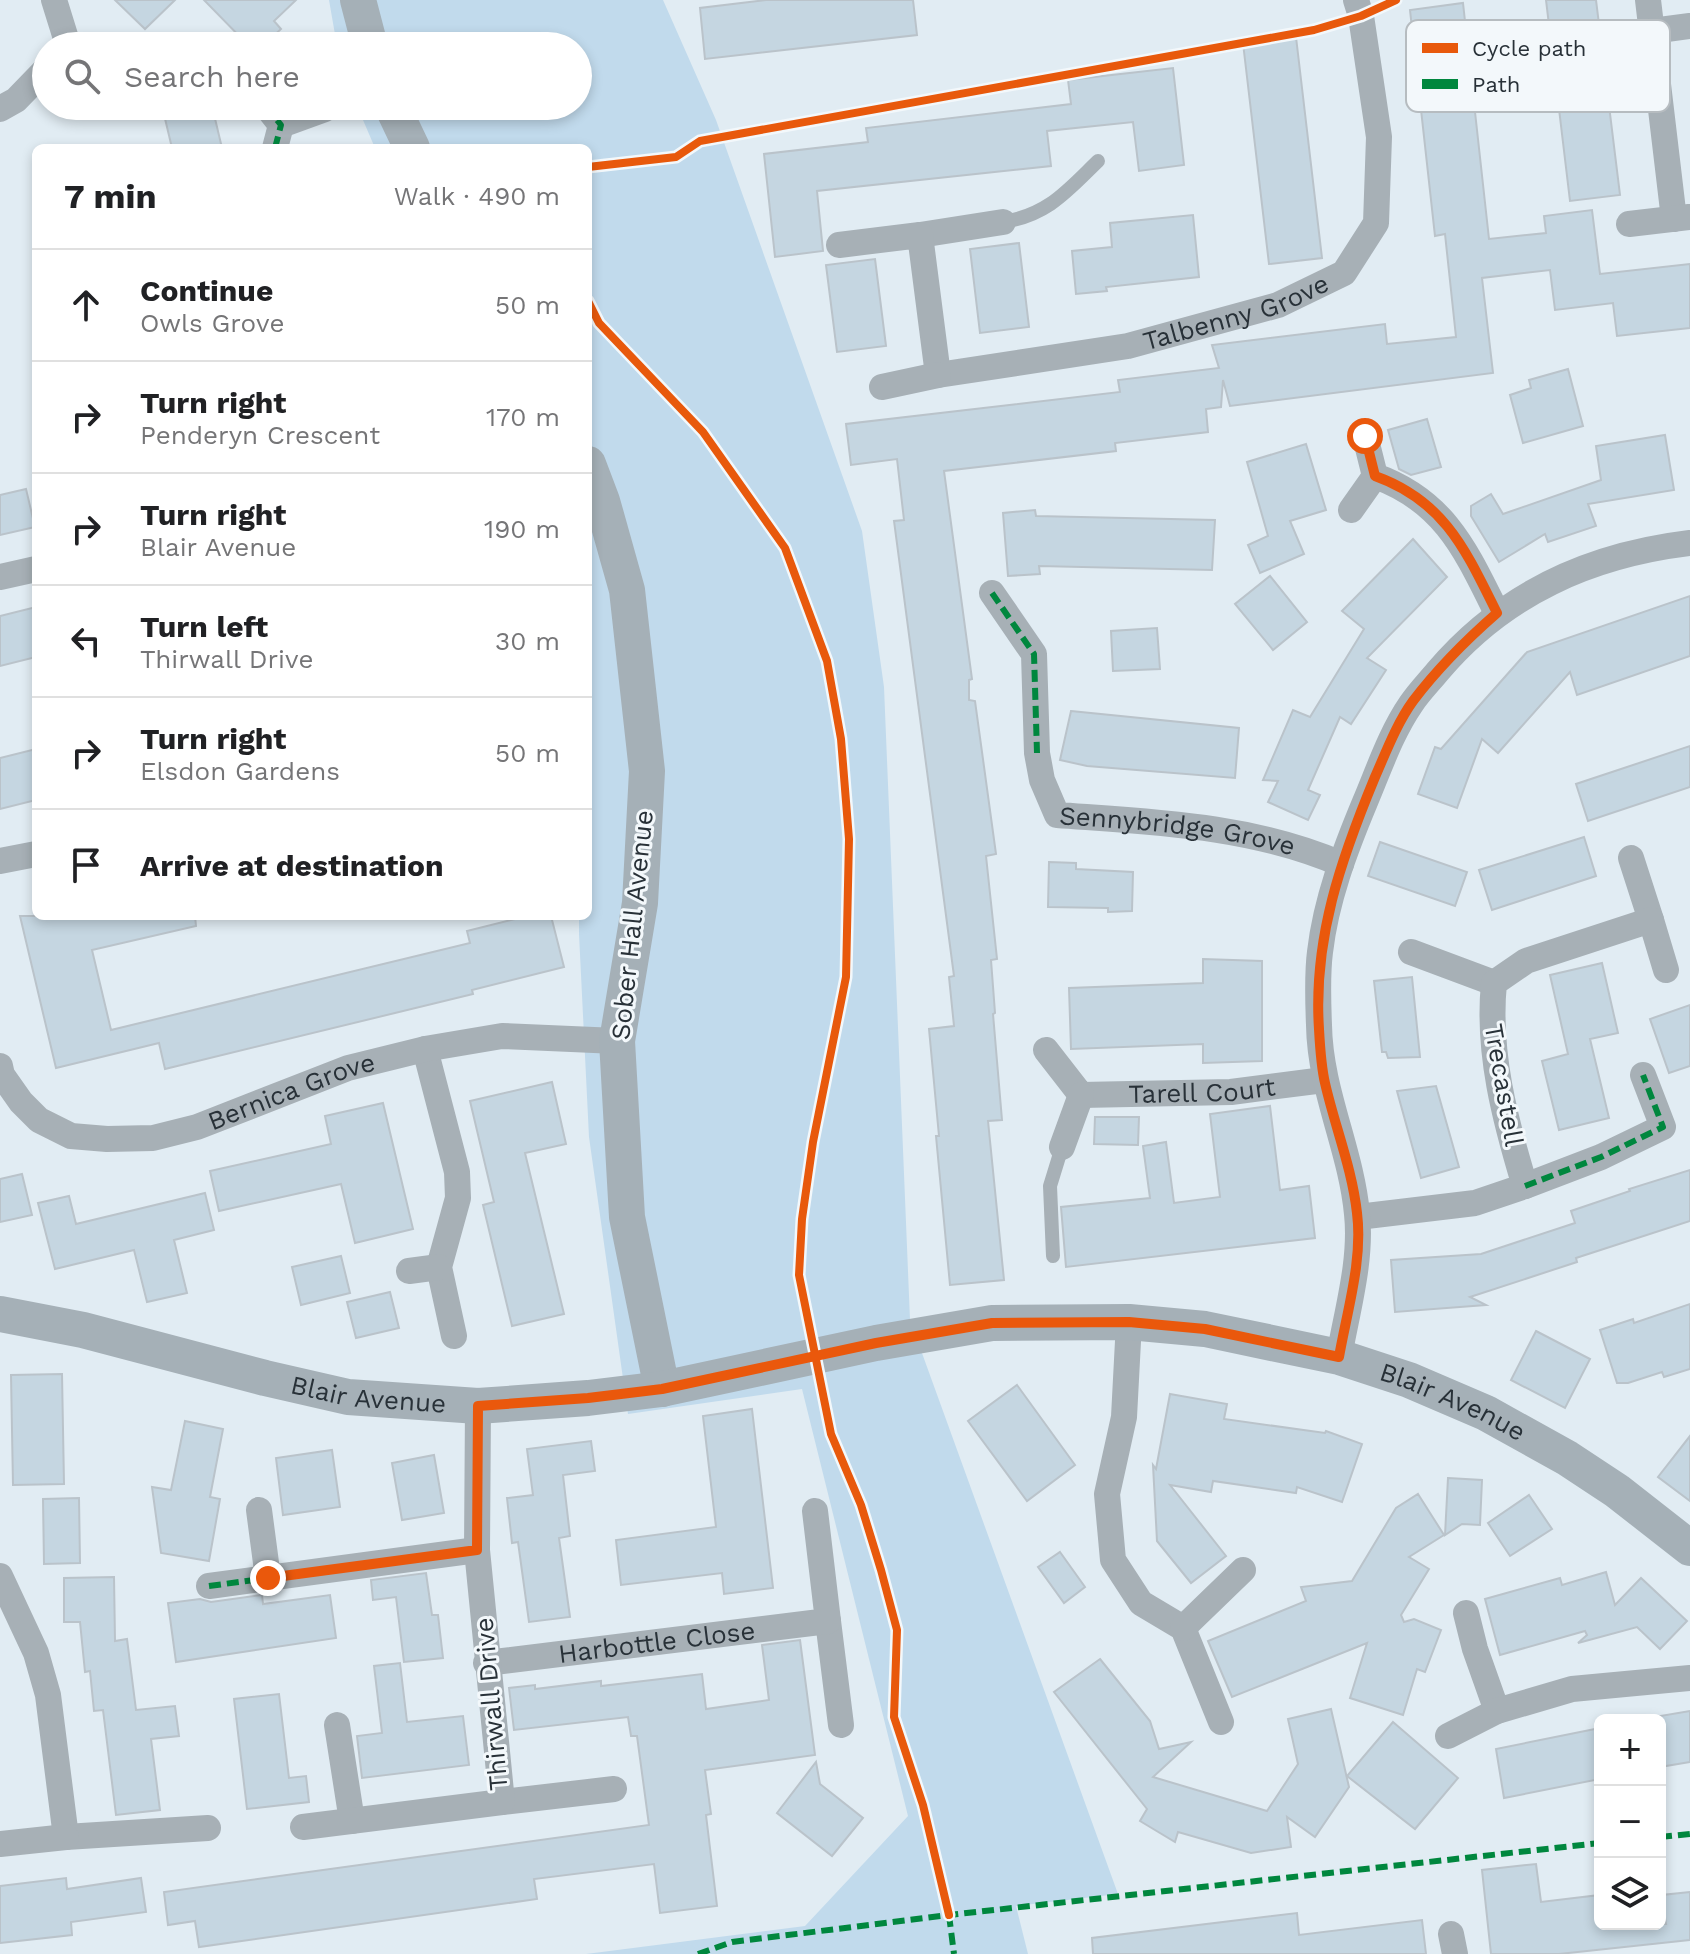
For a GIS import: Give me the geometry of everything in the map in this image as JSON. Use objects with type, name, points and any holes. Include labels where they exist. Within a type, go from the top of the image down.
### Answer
[{"type":"street","points":[[54,0],[64,32]]},
{"type":"street","points":[[358,0],[366,32]]},
{"type":"street","name":"Talbenny Grove","points":[[882,387],[938,375],[1128,346],[1278,305],[1344,273],[1376,223],[1379,137],[1356,0]]},
{"type":"street","points":[[1648,0],[1651,20]]},
{"type":"street","points":[[1670,29],[1690,26]]},
{"type":"street","points":[[0,109],[16,100],[32,83]]},
{"type":"street","points":[[1629,224],[1682,218],[1665,112]]},
{"type":"street","points":[[399,120],[410,144]]},
{"type":"street","points":[[839,245],[1003,222]]},
{"type":"street","points":[[920,235],[938,375]]},
{"type":"street","points":[[1351,510],[1375,476],[1365,436]]},
{"type":"street","name":"Sober Hall Avenue","points":[[592,475],[627,590],[647,771],[640,903],[617,1041],[627,1217],[662,1389]]},
{"type":"street","points":[[1375,476],[1402,485],[1439,514],[1471,562],[1497,613]]},
{"type":"street","points":[[1339,1357],[1356,1257],[1358,1217],[1352,1176],[1324,1080],[1319,1027],[1320,953],[1341,864],[1388,747],[1411,703],[1460,645],[1497,613],[1549,582],[1611,558],[1690,543]]},
{"type":"street","points":[[0,577],[32,570]]},
{"type":"street","name":"Sennybridge Grove","points":[[992,593],[1034,654],[1037,753],[1042,780],[1057,815],[1181,824],[1239,833],[1304,848],[1341,864]]},
{"type":"street","points":[[0,861],[32,855]]},
{"type":"street","points":[[1631,858],[1666,970]]},
{"type":"street","points":[[1411,952],[1494,983],[1526,961],[1651,920]]},
{"type":"street","name":"Trecastell","points":[[1494,983],[1491,1013],[1498,1084],[1525,1186]]},
{"type":"street","name":"Bernica Grove","points":[[0,1066],[2,1075],[39,1120],[71,1136],[153,1138],[197,1127],[348,1068],[425,1049],[502,1036],[617,1041]]},
{"type":"street","points":[[425,1049],[457,1172],[458,1198],[439,1267],[454,1336]]},
{"type":"street","points":[[1046,1050],[1081,1095],[1062,1147]]},
{"type":"street","name":"Trecastell","points":[[1358,1217],[1475,1203],[1601,1157],[1663,1127],[1643,1075]]},
{"type":"street","name":"Tarell Court","points":[[1081,1095],[1231,1092],[1324,1080]]},
{"type":"street","points":[[409,1271],[439,1267]]},
{"type":"street","name":"Blair Avenue","points":[[0,1314],[33,1318],[348,1397],[478,1406],[662,1389],[876,1343],[992,1323],[1129,1322],[1205,1329],[1339,1357],[1409,1380],[1486,1413],[1567,1458],[1617,1491],[1690,1548]]},
{"type":"street","points":[[1129,1322],[1124,1417],[1107,1494],[1113,1560],[1141,1603],[1183,1628],[1221,1722]]},
{"type":"street","name":"Thirwall Drive","points":[[303,1827],[502,1802],[477,1550],[478,1406]]},
{"type":"street","points":[[259,1510],[268,1578]]},
{"type":"street","points":[[815,1511],[841,1725]]},
{"type":"street","points":[[209,1586],[477,1550]]},
{"type":"street","points":[[1183,1628],[1243,1570]]},
{"type":"street","points":[[0,1576],[36,1653],[48,1695],[66,1837]]},
{"type":"street","points":[[1466,1613],[1497,1711]]},
{"type":"street","name":"Harbottle Close","points":[[486,1663],[828,1621]]},
{"type":"street","points":[[1448,1736],[1497,1711],[1572,1689],[1690,1678]]},
{"type":"street","points":[[337,1725],[352,1821]]},
{"type":"street","points":[[502,1802],[614,1789]]},
{"type":"street","points":[[0,1844],[208,1828]]},
{"type":"lane","points":[[1003,222],[1028,217],[1060,198],[1098,161]]},
{"type":"lane","points":[[1053,1256],[1050,1186],[1062,1147]]},
{"type":"shaded area","points":[[329,0],[663,0],[716,120],[862,531],[884,687],[910,1320],[1118,1894],[1016,1906],[1028,1954],[586,1954],[805,1926],[908,1816],[802,1389],[628,1414],[589,1137],[579,934],[579,920],[592,920],[592,144],[373,144],[363,120],[592,120],[592,32],[335,32]]},
{"type":"building","points":[[115,0],[175,0],[145,29]]},
{"type":"building","points":[[204,0],[296,0],[274,21],[281,29],[278,32],[235,32]]},
{"type":"building","points":[[766,0],[913,0],[917,35],[705,59],[700,8]]},
{"type":"building","points":[[1546,0],[1596,0],[1598,20],[1548,20]]},
{"type":"building","points":[[1463,3],[1465,20],[1411,20],[1410,10]]},
{"type":"building","points":[[1296,37],[1322,258],[1269,264],[1243,43]]},
{"type":"building","points":[[1173,68],[1184,165],[1139,171],[1133,122],[1047,131],[1051,166],[817,191],[823,251],[775,257],[764,154],[868,142],[866,128],[1071,104],[1068,80]]},
{"type":"building","points":[[1421,112],[1475,112],[1489,239],[1546,233],[1544,216],[1592,210],[1600,274],[1690,264],[1690,328],[1617,336],[1613,303],[1555,310],[1550,270],[1482,278],[1493,373],[1230,406],[1223,380],[1221,407],[1206,409],[1208,432],[1115,443],[1116,451],[944,471],[972,679],[969,680],[969,700],[975,701],[996,854],[986,856],[997,959],[991,960],[1002,1120],[988,1121],[1004,1280],[950,1285],[929,1029],[954,1026],[949,977],[954,976],[894,521],[904,520],[897,459],[851,465],[846,424],[1120,392],[1118,380],[1219,368],[1212,345],[1385,324],[1387,344],[1456,337],[1445,234],[1435,236]]},
{"type":"building","points":[[1559,112],[1610,112],[1620,195],[1570,201]]},
{"type":"building","points":[[165,120],[215,120],[221,144],[171,144]]},
{"type":"building","points":[[1193,215],[1199,277],[1106,287],[1107,291],[1076,294],[1072,251],[1112,247],[1110,223]]},
{"type":"building","points":[[1019,243],[1029,327],[980,333],[970,249]]},
{"type":"building","points":[[875,259],[886,346],[837,352],[826,265]]},
{"type":"building","points":[[1568,369],[1583,426],[1523,443],[1510,395],[1531,388],[1529,380]]},
{"type":"building","points":[[1427,419],[1441,467],[1411,475],[1399,469],[1388,430]]},
{"type":"building","points":[[1665,435],[1674,490],[1588,504],[1596,526],[1548,542],[1545,534],[1499,562],[1471,516],[1471,506],[1491,494],[1503,514],[1601,480],[1596,446]]},
{"type":"building","points":[[1306,444],[1326,510],[1290,521],[1304,554],[1260,573],[1248,545],[1268,536],[1247,462]]},
{"type":"building","points":[[26,489],[32,528],[0,535],[0,495]]},
{"type":"building","points":[[1035,510],[1036,516],[1215,520],[1212,570],[1039,566],[1040,574],[1008,576],[1003,513]]},
{"type":"building","points":[[1413,539],[1447,577],[1367,658],[1386,670],[1351,724],[1340,717],[1308,790],[1320,795],[1308,820],[1268,802],[1278,781],[1263,780],[1293,710],[1310,717],[1364,629],[1342,611]]},
{"type":"building","points":[[1270,576],[1307,622],[1273,650],[1235,604]]},
{"type":"building","points":[[1690,596],[1690,656],[1577,695],[1570,672],[1498,753],[1482,739],[1457,808],[1418,794],[1435,747],[1441,749],[1527,652]]},
{"type":"building","points":[[32,608],[32,658],[0,666],[0,616]]},
{"type":"building","points":[[1157,628],[1160,669],[1113,671],[1111,631]]},
{"type":"building","points":[[1071,711],[1239,728],[1235,778],[1087,766],[1060,760]]},
{"type":"building","points":[[1690,746],[1690,787],[1588,821],[1576,784]]},
{"type":"building","points":[[32,750],[32,801],[0,809],[0,758]]},
{"type":"building","points":[[1584,837],[1596,876],[1492,910],[1479,870]]},
{"type":"building","points":[[1380,842],[1467,872],[1455,906],[1368,876]]},
{"type":"building","points":[[1049,862],[1076,863],[1076,869],[1133,872],[1132,911],[1048,907]]},
{"type":"building","points":[[20,916],[32,916],[32,920],[195,920],[196,926],[92,950],[111,1030],[470,943],[467,931],[511,920],[552,920],[564,967],[472,990],[473,994],[165,1069],[159,1043],[56,1068]]},
{"type":"building","points":[[1203,959],[1262,961],[1262,1061],[1203,1063],[1203,1044],[1071,1049],[1069,988],[1203,983]]},
{"type":"building","points":[[1602,963],[1618,1033],[1590,1039],[1609,1118],[1559,1130],[1542,1061],[1568,1054],[1550,975]]},
{"type":"building","points":[[1412,977],[1420,1057],[1388,1058],[1386,1052],[1382,1052],[1374,981]]},
{"type":"building","points":[[1690,1005],[1690,1066],[1669,1073],[1650,1019]]},
{"type":"building","points":[[552,1082],[566,1144],[525,1153],[564,1314],[512,1326],[483,1205],[494,1202],[470,1101]]},
{"type":"building","points":[[1436,1086],[1459,1167],[1421,1178],[1397,1091]]},
{"type":"building","points":[[383,1103],[413,1229],[355,1243],[341,1184],[219,1211],[210,1171],[331,1144],[325,1116]]},
{"type":"building","points":[[1270,1106],[1280,1190],[1309,1186],[1315,1238],[1066,1267],[1061,1207],[1150,1198],[1143,1146],[1166,1142],[1174,1203],[1220,1197],[1210,1114]]},
{"type":"building","points":[[1095,1117],[1139,1117],[1138,1145],[1094,1144]]},
{"type":"building","points":[[1690,1170],[1690,1221],[1470,1297],[1486,1305],[1395,1312],[1391,1260],[1481,1254],[1575,1223],[1571,1211]]},
{"type":"building","points":[[22,1174],[32,1215],[0,1222],[0,1179]]},
{"type":"building","points":[[205,1193],[214,1230],[174,1240],[187,1293],[147,1302],[134,1250],[55,1269],[38,1203],[69,1196],[76,1224]]},
{"type":"building","points":[[341,1256],[350,1293],[301,1305],[292,1267]]},
{"type":"building","points":[[390,1292],[399,1328],[356,1338],[347,1302]]},
{"type":"building","points":[[1690,1304],[1690,1369],[1664,1377],[1662,1372],[1628,1383],[1617,1383],[1600,1330],[1633,1319],[1634,1323]]},
{"type":"building","points":[[1536,1331],[1590,1359],[1565,1408],[1511,1380]]},
{"type":"building","points":[[62,1374],[64,1484],[13,1485],[11,1375]]},
{"type":"building","points":[[1017,1385],[1075,1465],[1027,1501],[968,1421]]},
{"type":"building","points":[[1170,1394],[1227,1404],[1224,1419],[1326,1431],[1362,1444],[1342,1502],[1297,1487],[1296,1493],[1213,1481],[1211,1492],[1170,1485],[1226,1556],[1191,1583],[1157,1541],[1153,1465],[1156,1469]]},
{"type":"building","points":[[752,1409],[773,1588],[724,1594],[722,1573],[621,1585],[616,1540],[716,1527],[703,1416]]},
{"type":"building","points":[[185,1421],[223,1429],[210,1497],[220,1499],[209,1561],[161,1553],[152,1487],[171,1490]]},
{"type":"building","points":[[1690,1436],[1690,1501],[1658,1477]]},
{"type":"building","points":[[591,1441],[595,1471],[563,1475],[570,1536],[559,1538],[570,1617],[529,1622],[518,1542],[512,1543],[507,1498],[533,1495],[527,1449]]},
{"type":"building","points":[[332,1450],[340,1507],[283,1515],[276,1458]]},
{"type":"building","points":[[434,1455],[444,1513],[402,1520],[392,1463]]},
{"type":"building","points":[[1448,1478],[1482,1480],[1480,1525],[1462,1524],[1445,1535]]},
{"type":"building","points":[[1418,1494],[1444,1535],[1409,1557],[1429,1569],[1401,1615],[1404,1622],[1414,1619],[1441,1630],[1425,1672],[1417,1669],[1403,1715],[1350,1698],[1367,1643],[1232,1697],[1208,1641],[1306,1601],[1301,1587],[1352,1581],[1396,1508]]},
{"type":"building","points":[[1529,1495],[1552,1529],[1510,1556],[1488,1523]]},
{"type":"building","points":[[79,1498],[80,1563],[44,1564],[43,1499]]},
{"type":"building","points":[[1060,1552],[1085,1587],[1064,1603],[1038,1567]]},
{"type":"building","points":[[1606,1572],[1615,1605],[1641,1578],[1687,1621],[1660,1649],[1637,1627],[1578,1643],[1587,1635],[1585,1631],[1500,1655],[1485,1599],[1560,1578],[1562,1585]]},
{"type":"building","points":[[426,1573],[432,1615],[438,1615],[443,1658],[404,1662],[396,1597],[373,1600],[371,1580]]},
{"type":"building","points":[[114,1577],[115,1641],[127,1639],[136,1710],[175,1706],[179,1736],[151,1739],[160,1810],[116,1815],[103,1710],[94,1711],[90,1671],[85,1672],[80,1622],[64,1622],[64,1578]]},
{"type":"building","points":[[262,1595],[263,1604],[330,1595],[336,1638],[176,1662],[168,1603],[200,1599],[211,1602]]},
{"type":"building","points":[[800,1640],[815,1755],[705,1770],[711,1814],[706,1815],[717,1906],[660,1913],[654,1864],[534,1879],[537,1899],[199,1947],[195,1921],[168,1925],[164,1892],[649,1825],[637,1736],[631,1736],[628,1717],[514,1730],[509,1688],[535,1685],[535,1689],[601,1681],[601,1686],[702,1674],[706,1709],[769,1700],[762,1645]]},
{"type":"building","points":[[1100,1659],[1150,1721],[1159,1749],[1191,1742],[1153,1777],[1267,1811],[1298,1764],[1288,1719],[1331,1709],[1349,1787],[1315,1837],[1287,1817],[1291,1847],[1251,1853],[1178,1832],[1175,1842],[1140,1821],[1147,1809],[1054,1692]]},
{"type":"building","points":[[400,1663],[407,1722],[463,1716],[469,1765],[362,1778],[357,1736],[382,1733],[374,1666]]},
{"type":"building","points":[[279,1694],[289,1778],[306,1776],[309,1802],[247,1809],[234,1699]]},
{"type":"building","points":[[1690,1711],[1690,1762],[1666,1766],[1666,1715]]},
{"type":"building","points":[[1393,1722],[1458,1778],[1415,1829],[1347,1776]]},
{"type":"building","points":[[1594,1729],[1594,1780],[1504,1798],[1496,1749]]},
{"type":"building","points":[[816,1762],[820,1784],[863,1818],[832,1856],[777,1813]]},
{"type":"building","points":[[1536,1864],[1541,1902],[1594,1896],[1594,1930],[1666,1930],[1666,1895],[1690,1892],[1690,1940],[1559,1954],[1491,1954],[1482,1870]]},
{"type":"building","points":[[66,1878],[67,1889],[141,1878],[146,1912],[71,1922],[72,1935],[0,1943],[0,1886]]},
{"type":"building","points":[[1297,1913],[1299,1935],[1422,1920],[1426,1954],[1093,1954],[1092,1938]]},
{"type":"marked path","points":[[276,144],[281,125],[277,120]]},
{"type":"marked path","points":[[992,593],[1034,654],[1037,753]]},
{"type":"marked path","points":[[1525,1186],[1601,1157],[1663,1127],[1643,1075]]},
{"type":"marked path","points":[[209,1586],[477,1550]]},
{"type":"marked path","points":[[1666,1836],[1690,1834]]},
{"type":"marked path","points":[[698,1954],[732,1942],[949,1915],[1594,1844]]},
{"type":"marked path","points":[[949,1915],[954,1954]]},
{"type":"cycle path","points":[[592,167],[676,157],[700,141],[1314,30],[1361,16],[1396,0]]},
{"type":"cycle path","points":[[592,309],[599,323],[703,432],[785,548],[827,661],[841,739],[849,839],[846,977],[813,1142],[802,1219],[799,1275],[831,1434],[861,1505],[897,1630],[894,1717],[923,1805],[949,1915]]},
{"type":"route","points":[[268,1578],[477,1550],[478,1406],[662,1389],[876,1343],[992,1323],[1129,1322],[1205,1329],[1339,1357],[1356,1257],[1358,1217],[1352,1176],[1324,1080],[1319,1027],[1320,953],[1331,899],[1359,814],[1411,703],[1460,645],[1497,613],[1471,562],[1439,514],[1402,485],[1375,476],[1365,436]]}]
